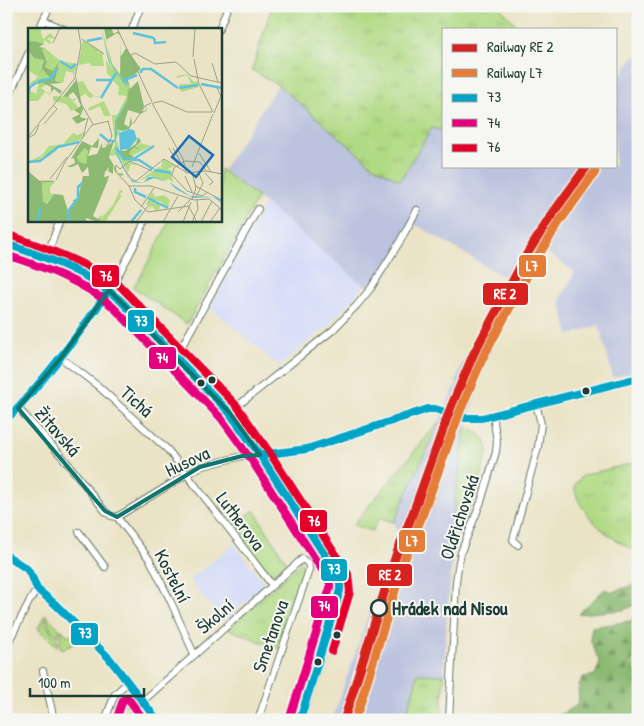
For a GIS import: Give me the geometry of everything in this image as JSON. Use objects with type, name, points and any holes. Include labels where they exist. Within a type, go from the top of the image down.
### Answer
[{"type":"street","points":[[39,28],[50,6]]},
{"type":"street","points":[[132,28],[141,6]]},
{"type":"street","points":[[219,28],[228,6]]},
{"type":"street","points":[[43,20],[62,28]]},
{"type":"street","points":[[6,102],[28,54]]},
{"type":"street","points":[[176,357],[258,209]]},
{"type":"street","points":[[229,412],[333,330],[357,306],[371,288],[417,210]]},
{"type":"street","points":[[46,258],[60,221]]},
{"type":"street","name":"Žitavská","points":[[117,517],[111,516],[105,511],[65,460],[18,408],[61,358],[109,290],[139,237],[145,221]]},
{"type":"street","points":[[6,244],[46,258],[109,290],[229,412],[260,455],[337,574],[340,590],[300,720]]},
{"type":"street","name":"Tichá","points":[[61,358],[98,386],[149,432],[168,450],[187,474]]},
{"type":"street","points":[[493,415],[638,378]]},
{"type":"street","points":[[518,545],[513,540],[538,447],[541,424],[536,404]]},
{"type":"street","points":[[6,420],[18,408]]},
{"type":"street","name":"Husova","points":[[117,517],[187,474],[200,468],[242,456],[307,449],[428,409],[435,409],[465,418],[482,418],[493,415]]},
{"type":"street","name":"Oldřichovská","points":[[449,720],[458,567],[461,552],[481,502],[496,452],[497,442],[493,415]]},
{"type":"street","name":"Lutherova","points":[[187,474],[272,586]]},
{"type":"street","name":"Kostelní","points":[[117,517],[150,560],[194,654]]},
{"type":"street","points":[[79,532],[105,567]]},
{"type":"street","points":[[6,555],[27,569],[34,579],[37,589],[55,604],[109,658],[157,720]]},
{"type":"street","name":"Školní","points":[[143,701],[302,559],[308,563]]},
{"type":"street","name":"Smetanova","points":[[258,720],[309,570],[308,563]]},
{"type":"street","points":[[6,647],[37,589]]},
{"type":"street","points":[[43,670],[54,720]]},
{"type":"street","points":[[105,720],[116,694],[128,682]]},
{"type":"highlighted area","points":[[109,290],[229,412],[260,455],[242,456],[200,467],[117,517],[105,511],[18,408],[61,358]]},
{"type":"shaded area","points":[[638,56],[638,371],[613,377],[599,325],[569,335],[560,300],[575,272],[543,250],[496,336],[466,427],[450,531],[452,559],[444,675],[418,674],[405,720],[332,720],[397,533],[394,522],[457,383],[455,382],[469,350],[507,279],[415,224],[378,288],[363,285],[223,170],[278,85],[373,166],[400,180],[432,127],[440,129],[442,126],[442,168],[616,168],[616,82],[633,58]]},
{"type":"shaded area","points":[[265,203],[363,285],[351,301],[326,327],[279,366],[210,307]]},
{"type":"shaded area","points":[[234,544],[265,584],[224,621],[199,593],[190,579]]},
{"type":"green space","points":[[272,6],[498,6],[516,24],[511,28],[442,28],[442,127],[440,130],[432,128],[400,180],[373,166],[278,85],[252,70]]},
{"type":"green space","points":[[221,170],[258,197],[187,324],[133,287],[142,274],[169,221],[221,221]]},
{"type":"green space","points":[[439,422],[394,522],[379,518],[372,531],[353,525]]},
{"type":"green space","points":[[466,427],[476,431],[485,440],[488,449],[478,488],[460,535],[450,531]]},
{"type":"green space","points":[[638,462],[638,553],[612,538],[595,523],[577,497],[575,487],[577,481],[584,475]]},
{"type":"green space","points":[[254,510],[287,563],[271,576],[232,528]]},
{"type":"green space","points":[[302,562],[307,566],[279,649],[228,629]]},
{"type":"green space","points":[[638,576],[638,633],[633,638],[633,652],[630,665],[636,676],[638,720],[551,720],[576,706],[579,701],[578,689],[582,678],[595,675],[600,663],[590,639],[592,627],[631,621],[637,612],[635,605],[623,610],[578,614],[605,589],[612,592],[634,585]]},
{"type":"green space","points":[[45,614],[59,628],[58,637],[51,630]]},
{"type":"green space","points":[[44,616],[47,626],[58,640],[57,646],[38,629]]},
{"type":"green space","points":[[61,629],[67,635],[75,635],[80,639],[63,649],[60,647]]},
{"type":"green space","points":[[638,633],[638,689],[632,661],[633,638]]},
{"type":"green space","points":[[418,674],[444,675],[441,720],[405,720]]},
{"type":"green space","points":[[124,698],[132,701],[115,712],[120,701]]},
{"type":"green space","points":[[134,704],[147,720],[113,720]]},
{"type":"transit line","points":[[344,720],[396,555],[451,407],[474,353],[527,254],[551,216],[586,168]]},
{"type":"transit line","name":"76","points":[[9,235],[79,262],[118,284],[237,406],[268,450],[348,574],[350,592],[332,651]]},
{"type":"transit line","name":"73","points":[[6,244],[66,266],[94,281],[120,300],[229,412],[260,455],[337,574],[340,590],[300,720]]},
{"type":"transit line","name":"74","points":[[6,255],[76,282],[113,307],[221,418],[252,461],[328,579],[330,588],[290,717]]},
{"type":"transit line","name":"73","points":[[6,420],[60,357],[109,290]]},
{"type":"transit line","name":"73","points":[[260,455],[307,449],[428,409],[435,409],[465,418],[482,418],[638,378]]},
{"type":"transit line","name":"73","points":[[6,555],[27,569],[37,589],[55,604],[109,658],[157,720]]},
{"type":"transit line","name":"74","points":[[116,720],[123,700],[127,697],[144,720]]},
{"type":"rail line","name":"L7","points":[[355,720],[405,558],[460,411],[483,357],[536,259],[559,222],[595,172]]},
{"type":"place","name":"Hrádek nad Nisou","points":[[379,608]]}]
